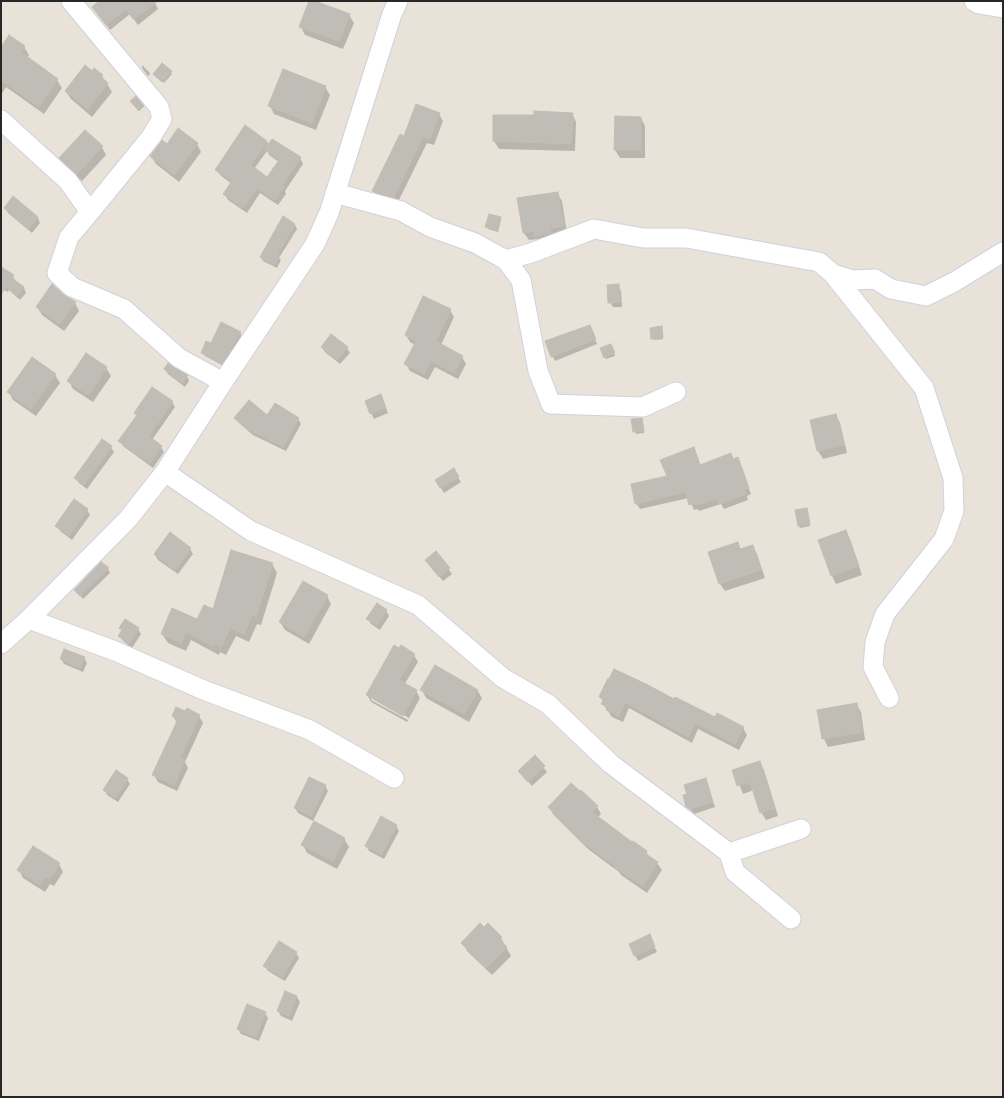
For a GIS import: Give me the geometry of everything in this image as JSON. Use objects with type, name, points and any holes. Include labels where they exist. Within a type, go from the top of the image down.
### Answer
[{"type":"street","points":[[71,1],[159,107],[162,119],[151,137],[69,237],[57,273],[72,287],[124,309],[179,358],[223,382]]},
{"type":"street","points":[[1,644],[128,519],[165,472],[315,244],[329,213],[392,14],[398,1]]},
{"type":"street","points":[[974,1],[979,4],[1003,8]]},
{"type":"street","points":[[1,120],[68,181],[90,212]]},
{"type":"street","points":[[334,193],[401,211],[430,227],[475,243],[506,260],[521,280],[538,371],[551,404],[643,407],[676,392]]},
{"type":"street","points":[[506,260],[531,253],[594,229],[643,238],[686,238],[819,262],[833,274],[924,388],[953,478],[954,511],[944,539],[885,614],[875,642],[873,667],[889,698]]},
{"type":"street","points":[[833,274],[853,280],[875,280],[891,290],[926,296],[954,282],[1003,252]]},
{"type":"street","points":[[165,472],[252,531],[418,605],[503,678],[548,704],[611,764],[729,853],[735,872],[791,919]]},
{"type":"street","points":[[29,618],[115,651],[206,691],[310,730],[394,778]]},
{"type":"street","points":[[729,853],[800,829]]},
{"type":"building","points":[[99,1],[158,1],[133,19],[126,9],[106,25],[92,7]]},
{"type":"building","points":[[309,1],[315,1],[350,14],[339,41],[299,27]]},
{"type":"building","points":[[9,35],[25,46],[21,52],[58,79],[39,107],[1,80],[1,47]]},
{"type":"building","points":[[162,63],[172,71],[162,82],[153,74]]},
{"type":"building","points":[[85,65],[92,71],[94,68],[103,75],[101,77],[108,83],[88,109],[65,91]]},
{"type":"building","points":[[283,69],[326,86],[312,123],[268,106]]},
{"type":"building","points":[[136,96],[144,106],[139,111],[130,101]]},
{"type":"building","points":[[416,104],[440,113],[430,139],[423,136],[394,197],[372,191],[400,134],[404,136]]},
{"type":"building","points":[[534,111],[573,113],[571,144],[493,141],[493,115],[534,115]]},
{"type":"building","points":[[615,116],[641,117],[641,150],[614,150]]},
{"type":"building","points":[[245,125],[267,141],[251,165],[267,177],[279,160],[264,149],[272,139],[301,157],[275,200],[257,188],[243,208],[223,194],[232,181],[215,170]]},
{"type":"building","points":[[178,128],[198,143],[174,175],[150,156],[162,140],[167,144]]},
{"type":"building","points":[[85,130],[103,146],[77,174],[59,158]]},
{"type":"building","points":[[558,192],[564,226],[550,228],[551,233],[534,236],[534,231],[523,233],[517,198]]},
{"type":"building","points":[[13,196],[38,217],[29,229],[4,208]]},
{"type":"building","points":[[489,214],[501,217],[497,230],[485,227]]},
{"type":"building","points":[[283,216],[295,224],[278,254],[275,265],[260,257]]},
{"type":"building","points":[[1,267],[14,275],[12,278],[24,287],[17,296],[6,287],[1,295]]},
{"type":"building","points":[[52,284],[64,295],[76,302],[59,324],[36,307]]},
{"type":"building","points":[[619,284],[620,302],[608,303],[607,285]]},
{"type":"building","points":[[423,296],[451,309],[436,341],[463,356],[454,373],[431,361],[424,374],[404,364],[416,341],[405,335]]},
{"type":"building","points":[[221,322],[241,332],[222,363],[201,353],[206,341],[211,343]]},
{"type":"building","points":[[590,325],[596,339],[551,357],[545,341]]},
{"type":"building","points":[[662,326],[663,337],[651,339],[650,328]]},
{"type":"building","points":[[331,334],[348,347],[337,360],[321,347]]},
{"type":"building","points":[[611,344],[615,353],[604,358],[600,348]]},
{"type":"building","points":[[86,353],[107,367],[89,395],[67,381]]},
{"type":"building","points":[[32,357],[56,374],[31,409],[7,392]]},
{"type":"building","points":[[168,363],[188,375],[182,383],[164,369]]},
{"type":"building","points":[[152,387],[173,401],[149,436],[162,446],[150,463],[118,441],[137,415],[134,413]]},
{"type":"building","points":[[381,394],[386,408],[370,414],[365,401]]},
{"type":"building","points":[[249,400],[267,415],[275,403],[299,418],[283,447],[249,430],[234,418]]},
{"type":"building","points":[[836,414],[844,445],[817,451],[810,420]]},
{"type":"building","points":[[642,418],[644,431],[633,432],[631,419]]},
{"type":"building","points":[[102,439],[112,446],[84,485],[74,478]]},
{"type":"building","points":[[694,447],[700,465],[731,453],[733,459],[738,457],[749,488],[744,489],[746,494],[719,504],[717,499],[689,505],[685,492],[635,504],[631,484],[667,476],[660,460]]},
{"type":"building","points":[[454,468],[459,477],[440,488],[435,480]]},
{"type":"building","points":[[74,499],[88,509],[69,536],[55,526]]},
{"type":"building","points":[[807,508],[810,524],[798,526],[795,510]]},
{"type":"building","points":[[846,530],[859,566],[831,576],[818,540]]},
{"type":"building","points":[[170,532],[191,548],[175,570],[154,554]]},
{"type":"building","points":[[738,542],[740,549],[753,545],[761,570],[719,584],[708,552]]},
{"type":"building","points":[[231,550],[273,563],[256,617],[252,615],[244,634],[230,628],[221,647],[215,644],[214,647],[186,632],[181,643],[161,634],[172,608],[197,619],[204,605],[213,609]]},
{"type":"building","points":[[436,551],[450,568],[439,577],[425,560]]},
{"type":"building","points":[[101,562],[109,568],[80,596],[74,590]]},
{"type":"building","points":[[303,581],[328,595],[304,637],[279,622]]},
{"type":"building","points":[[377,603],[387,610],[377,625],[366,619]]},
{"type":"building","points":[[125,619],[139,628],[129,644],[118,636],[122,630],[119,628]]},
{"type":"building","points":[[394,645],[399,648],[401,645],[415,654],[399,680],[417,690],[403,716],[366,695]]},
{"type":"building","points":[[64,649],[85,657],[80,668],[60,659]]},
{"type":"building","points":[[435,665],[478,690],[464,714],[420,690]]},
{"type":"building","points":[[614,669],[674,699],[675,697],[715,717],[717,713],[744,727],[735,744],[695,723],[688,737],[625,702],[619,716],[606,710],[608,707],[601,704],[604,699],[599,697]]},
{"type":"building","points":[[857,703],[862,732],[822,739],[817,710]]},
{"type":"building","points":[[176,707],[185,711],[187,708],[200,715],[180,758],[185,760],[174,785],[152,775],[178,719],[172,716]]},
{"type":"building","points":[[535,755],[545,766],[528,782],[518,771]]},
{"type":"building","points":[[760,761],[775,808],[760,813],[750,782],[737,786],[732,770]]},
{"type":"building","points":[[116,770],[128,778],[115,798],[103,790]]},
{"type":"building","points":[[309,777],[326,785],[311,816],[294,808]]},
{"type":"building","points":[[706,778],[713,802],[690,809],[686,807],[683,795],[687,794],[684,785]]},
{"type":"building","points":[[571,783],[598,806],[592,812],[647,851],[646,854],[658,862],[643,886],[615,868],[583,842],[548,807]]},
{"type":"building","points":[[381,816],[397,825],[381,855],[365,846]]},
{"type":"building","points":[[314,821],[345,838],[333,861],[301,845]]},
{"type":"building","points":[[33,846],[60,863],[49,879],[45,877],[40,885],[17,870]]},
{"type":"building","points":[[480,923],[484,927],[488,923],[502,937],[499,939],[507,947],[486,968],[461,943]]},
{"type":"building","points":[[650,934],[655,947],[634,956],[629,944]]},
{"type":"building","points":[[279,941],[297,952],[282,977],[263,966]]},
{"type":"building","points":[[285,991],[297,996],[289,1016],[277,1011]]},
{"type":"building","points":[[247,1004],[266,1012],[256,1037],[237,1029]]}]
